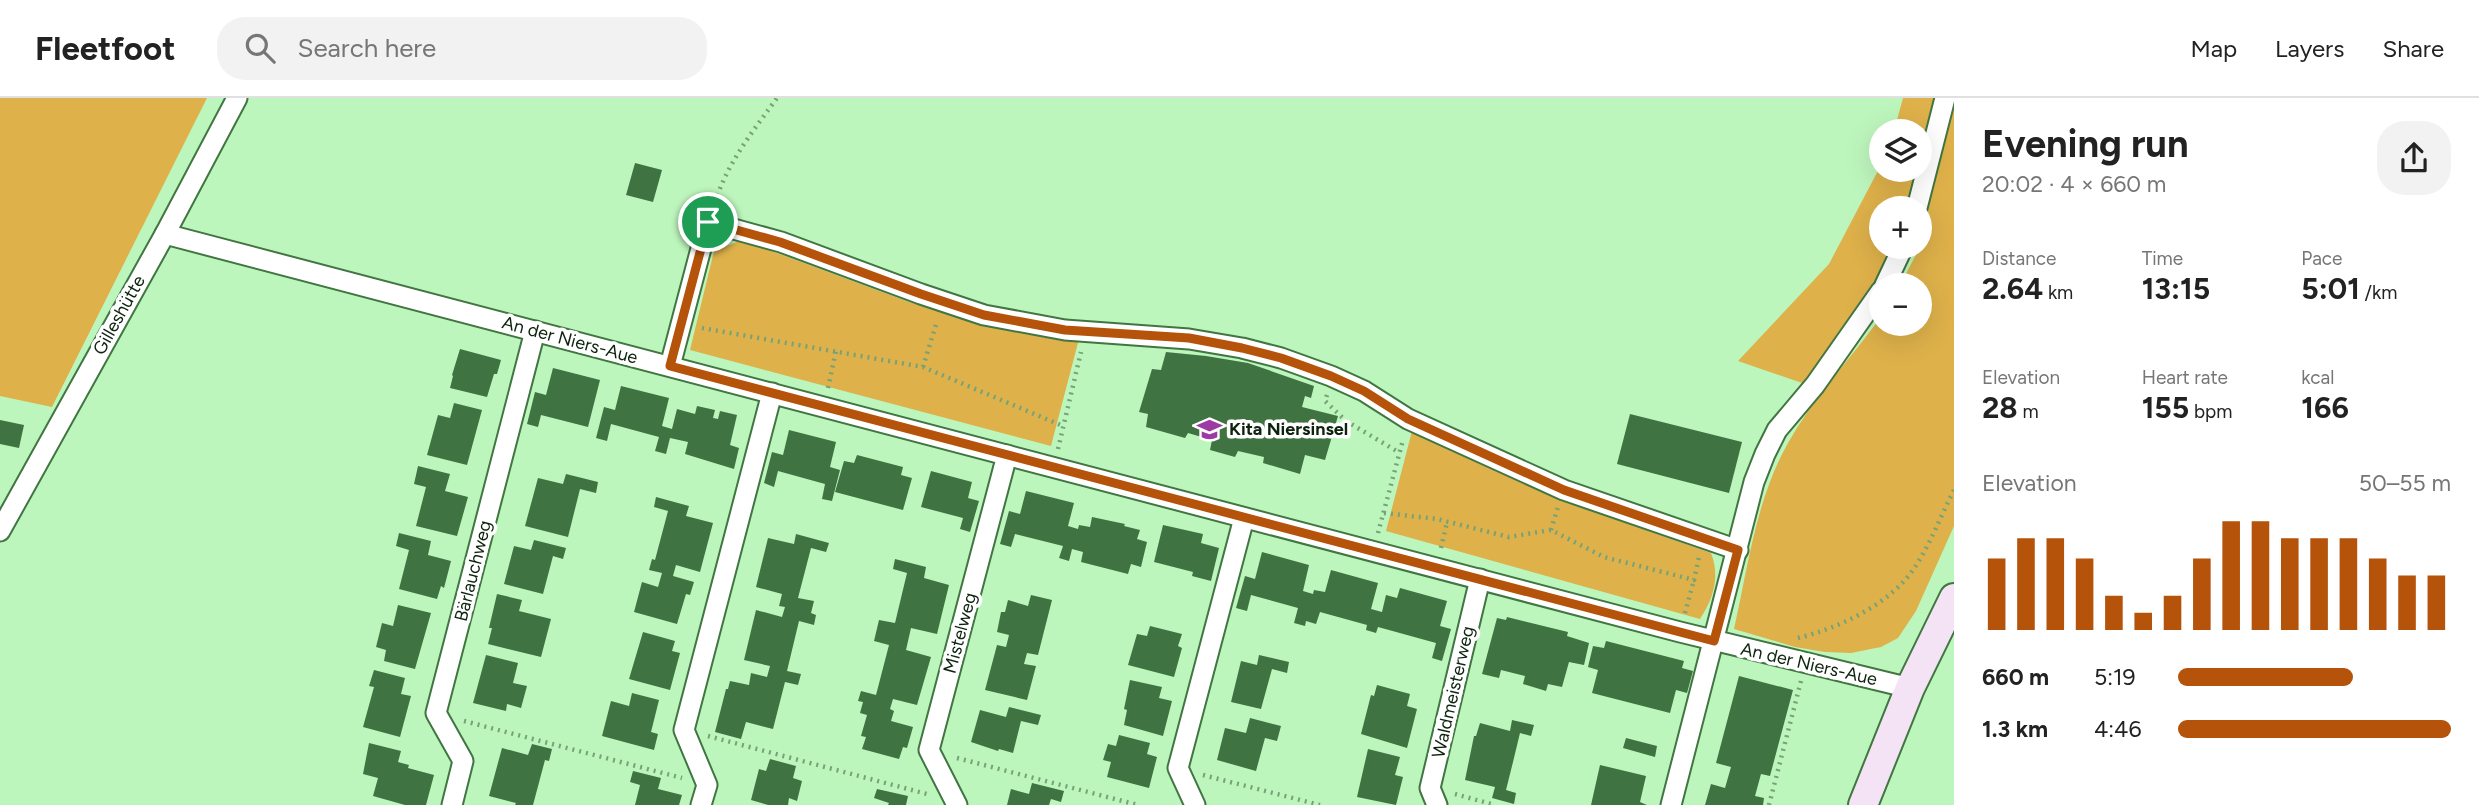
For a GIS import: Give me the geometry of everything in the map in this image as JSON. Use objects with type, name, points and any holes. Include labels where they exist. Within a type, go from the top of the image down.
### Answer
[{"type":"main road","points":[[1863,805],[1910,688],[1954,598]]},
{"type":"street","name":"Gilleshütte","points":[[0,531],[165,234],[237,98]]},
{"type":"street","points":[[1920,196],[1945,98]]},
{"type":"street","points":[[670,366],[708,222],[780,242],[984,315],[1038,326],[1189,338],[1281,358],[1364,391],[1408,419],[1564,490],[1738,550]]},
{"type":"street","name":"An der Niers-Aue","points":[[165,234],[1714,641],[1910,688]]},
{"type":"street","points":[[1671,805],[1754,482],[1765,454],[1777,430],[1831,364],[1869,309]]},
{"type":"street","name":"Bärlauchweg","points":[[436,713],[535,331]]},
{"type":"street","points":[[701,805],[706,785],[684,730],[772,393]]},
{"type":"street","name":"Mistelweg","points":[[929,750],[1007,455]]},
{"type":"street","points":[[1195,805],[1178,768],[1244,518]]},
{"type":"street","name":"Waldmeisterweg","points":[[1434,796],[1480,579]]},
{"type":"street","points":[[436,713],[463,761],[452,805]]},
{"type":"street","points":[[929,750],[958,804]]},
{"type":"path","points":[[708,222],[721,185],[740,148],[777,98]]},
{"type":"path","points":[[923,367],[942,301]]},
{"type":"path","points":[[681,324],[923,367],[1063,426]]},
{"type":"path","points":[[1053,467],[1087,331]]},
{"type":"path","points":[[823,407],[836,351]]},
{"type":"path","points":[[1331,376],[1325,401],[1346,421],[1400,453]]},
{"type":"path","points":[[1373,552],[1408,419]]},
{"type":"path","points":[[1797,638],[1822,632],[1874,607],[1897,587],[1914,569],[1954,490]]},
{"type":"path","points":[[1384,513],[1437,519],[1509,537],[1551,530],[1604,557],[1694,580]]},
{"type":"path","points":[[1680,632],[1704,539]]},
{"type":"path","points":[[1769,805],[1806,663]]},
{"type":"path","points":[[436,713],[706,785]]},
{"type":"path","points":[[684,730],[958,804]]},
{"type":"path","points":[[929,750],[1138,805]]},
{"type":"path","points":[[1178,768],[1320,805]]},
{"type":"path","points":[[1434,796],[1495,805]]},
{"type":"shaded area","points":[[0,98],[207,98],[52,407],[0,396]]},
{"type":"shaded area","points":[[1903,98],[1941,98],[1932,132],[1932,119],[1897,119]]},
{"type":"shaded area","points":[[1954,98],[1954,526],[1916,611],[1898,638],[1881,647],[1851,653],[1795,647],[1734,629],[1768,487],[1798,426],[1869,332],[1869,336],[1932,336],[1932,273],[1906,273],[1914,259],[1932,259],[1931,196]]},
{"type":"shaded area","points":[[1872,182],[1919,182],[1915,196],[1869,196],[1869,259],[1892,259],[1884,273],[1869,273],[1869,295],[1808,385],[1738,361],[1829,264]]},
{"type":"shaded area","points":[[742,240],[909,302],[995,326],[1079,339],[1051,446],[690,350],[714,251]]},
{"type":"shaded area","points":[[1412,431],[1576,505],[1711,553],[1715,570],[1714,587],[1700,619],[1386,531]]},
{"type":"building","points":[[635,163],[662,170],[653,202],[626,195]]},
{"type":"building","points":[[460,349],[501,360],[487,397],[450,388]]},
{"type":"building","points":[[1166,352],[1248,363],[1314,386],[1311,398],[1305,396],[1302,407],[1338,416],[1325,460],[1305,455],[1300,474],[1263,463],[1264,457],[1238,451],[1235,457],[1210,450],[1212,440],[1188,433],[1185,438],[1146,427],[1148,414],[1139,412],[1152,369],[1161,370]]},
{"type":"building","points":[[553,368],[600,380],[588,427],[541,415],[538,427],[527,424],[535,392],[546,395]]},
{"type":"building","points":[[621,386],[669,398],[662,426],[672,429],[677,409],[695,414],[697,406],[715,410],[713,418],[718,419],[720,411],[737,415],[730,445],[739,448],[734,469],[685,454],[688,442],[670,438],[666,454],[655,451],[659,437],[611,424],[607,441],[596,438],[604,407],[615,410]]},
{"type":"building","points":[[454,403],[482,410],[467,465],[427,455],[438,415],[450,418]]},
{"type":"building","points":[[1630,414],[1742,442],[1729,493],[1617,464]]},
{"type":"building","points":[[0,420],[24,425],[19,448],[0,444]]},
{"type":"building","points":[[789,430],[836,442],[830,467],[840,470],[832,501],[822,499],[825,484],[778,471],[774,487],[764,483],[772,452],[783,455]]},
{"type":"building","points":[[857,455],[903,467],[901,475],[912,478],[903,510],[835,492],[844,461],[854,463]]},
{"type":"building","points":[[418,466],[450,474],[445,491],[468,497],[457,536],[416,526],[426,487],[414,484]]},
{"type":"building","points":[[931,471],[972,482],[968,498],[979,501],[970,532],[960,529],[963,518],[921,507]]},
{"type":"building","points":[[566,474],[598,482],[596,493],[580,489],[568,537],[525,526],[538,478],[563,484]]},
{"type":"building","points":[[1026,491],[1074,503],[1068,526],[1078,529],[1079,525],[1090,527],[1092,517],[1140,530],[1137,539],[1147,542],[1141,567],[1131,564],[1128,574],[1081,562],[1083,552],[1072,549],[1069,561],[1059,558],[1063,546],[1015,534],[1011,547],[1000,544],[1009,511],[1020,514]]},
{"type":"building","points":[[656,497],[689,506],[686,516],[713,523],[700,572],[676,565],[673,576],[694,582],[690,595],[686,594],[677,624],[634,612],[642,582],[658,587],[662,573],[649,570],[652,559],[655,560],[668,511],[654,507]]},
{"type":"building","points":[[1163,525],[1203,534],[1201,543],[1219,548],[1211,581],[1192,576],[1193,572],[1154,562]]},
{"type":"building","points":[[399,533],[431,541],[428,555],[451,561],[444,588],[441,586],[437,599],[399,589],[409,550],[396,546]]},
{"type":"building","points":[[796,534],[829,543],[826,552],[811,548],[798,598],[814,601],[811,613],[816,615],[814,625],[799,621],[787,671],[801,674],[798,685],[785,682],[773,729],[746,722],[741,739],[715,732],[730,681],[749,685],[751,673],[767,677],[770,666],[744,660],[756,610],[782,617],[785,607],[779,606],[782,594],[756,587],[768,538],[794,544]]},
{"type":"building","points":[[534,540],[566,548],[563,559],[553,556],[543,594],[504,584],[514,546],[531,550]]},
{"type":"building","points":[[1262,552],[1309,565],[1303,591],[1313,594],[1314,590],[1325,592],[1331,570],[1378,583],[1371,609],[1382,612],[1386,595],[1397,598],[1400,588],[1447,601],[1440,626],[1451,629],[1442,661],[1432,658],[1436,643],[1378,627],[1376,633],[1366,630],[1367,625],[1320,612],[1316,624],[1306,621],[1305,626],[1294,623],[1298,608],[1251,595],[1247,611],[1236,608],[1245,576],[1255,579]]},
{"type":"building","points":[[895,559],[926,567],[924,578],[949,585],[937,634],[911,628],[906,650],[931,657],[917,705],[893,699],[891,721],[913,727],[907,748],[903,747],[899,759],[862,749],[866,737],[861,736],[867,715],[860,713],[863,702],[858,701],[861,691],[876,695],[889,645],[874,641],[879,620],[895,623],[907,573],[893,569]]},
{"type":"building","points":[[497,594],[522,600],[519,611],[551,619],[541,657],[488,644]]},
{"type":"building","points":[[1031,595],[1052,600],[1038,655],[1027,653],[1024,664],[1036,666],[1027,700],[985,690],[997,645],[1006,647],[1009,635],[997,632],[1001,612],[1005,612],[1008,600],[1028,606]]},
{"type":"building","points":[[398,605],[431,613],[415,669],[384,661],[386,650],[376,647],[382,623],[393,626]]},
{"type":"building","points":[[1507,617],[1568,632],[1567,636],[1589,643],[1584,665],[1569,662],[1562,687],[1548,684],[1546,691],[1523,684],[1525,676],[1501,670],[1499,678],[1482,674],[1497,618],[1506,620]]},
{"type":"building","points":[[1150,626],[1182,634],[1178,646],[1182,648],[1174,677],[1128,665],[1137,634],[1147,636]]},
{"type":"building","points":[[643,632],[675,641],[672,651],[680,653],[670,690],[629,679]]},
{"type":"building","points":[[1606,641],[1684,661],[1682,668],[1693,671],[1687,693],[1676,690],[1670,713],[1592,693],[1598,670],[1588,667],[1593,646],[1604,648]]},
{"type":"building","points":[[486,655],[518,663],[513,683],[527,686],[521,708],[507,704],[506,711],[473,703]]},
{"type":"building","points":[[1259,655],[1289,662],[1287,673],[1272,669],[1261,709],[1231,702],[1241,661],[1257,665]]},
{"type":"building","points":[[374,670],[405,678],[401,694],[411,696],[400,737],[363,727],[374,687],[369,686]]},
{"type":"building","points":[[1739,676],[1793,690],[1770,776],[1761,774],[1755,796],[1764,798],[1763,805],[1705,805],[1711,784],[1725,788],[1731,767],[1716,763]]},
{"type":"building","points":[[1130,680],[1162,687],[1159,698],[1172,701],[1163,736],[1124,725],[1127,710],[1124,709]]},
{"type":"building","points":[[1377,685],[1410,694],[1407,706],[1417,709],[1407,748],[1361,734],[1371,695],[1374,696]]},
{"type":"building","points":[[632,693],[659,700],[651,732],[658,734],[654,750],[602,736],[611,701],[629,706]]},
{"type":"building","points":[[1009,707],[1041,715],[1038,725],[1021,721],[1013,753],[971,742],[980,710],[1006,717]]},
{"type":"building","points":[[1250,718],[1281,726],[1277,741],[1265,738],[1256,771],[1217,760],[1225,728],[1246,733]]},
{"type":"building","points":[[1512,720],[1534,725],[1531,736],[1520,733],[1506,790],[1516,793],[1514,804],[1492,798],[1495,787],[1465,780],[1474,736],[1480,723],[1510,731]]},
{"type":"building","points":[[1119,735],[1150,743],[1147,754],[1157,757],[1149,788],[1107,777],[1111,762],[1103,760],[1108,744],[1116,746]]},
{"type":"building","points":[[1626,738],[1657,746],[1655,757],[1623,748]]},
{"type":"building","points":[[369,743],[401,751],[398,762],[409,765],[408,768],[434,775],[426,805],[405,805],[373,796],[378,778],[363,774]]},
{"type":"building","points":[[532,744],[552,749],[549,761],[545,760],[533,805],[515,805],[516,803],[489,796],[502,748],[528,755]]},
{"type":"building","points":[[1368,749],[1400,757],[1395,775],[1403,777],[1396,805],[1357,797]]},
{"type":"building","points":[[770,759],[796,766],[793,778],[802,781],[797,801],[789,798],[788,805],[768,805],[751,800],[759,769],[766,771]]},
{"type":"building","points":[[1600,765],[1646,776],[1640,802],[1647,805],[1591,805]]},
{"type":"building","points":[[633,771],[661,778],[658,789],[682,795],[679,805],[635,805],[640,785],[630,782]]},
{"type":"building","points":[[1032,783],[1064,791],[1061,802],[1051,799],[1049,805],[1007,805],[1011,789],[1029,794]]},
{"type":"building","points":[[877,789],[908,796],[906,805],[888,805],[889,803],[874,798]]},
{"type":"place","name":"Kita Niersinsel","points":[[1209,429]]},
{"type":"route","points":[[708,222],[780,242],[984,315],[1065,330],[1189,338],[1224,344],[1281,358],[1331,376],[1364,391],[1408,419],[1564,490],[1738,550],[1714,641],[670,366],[708,222]]}]
